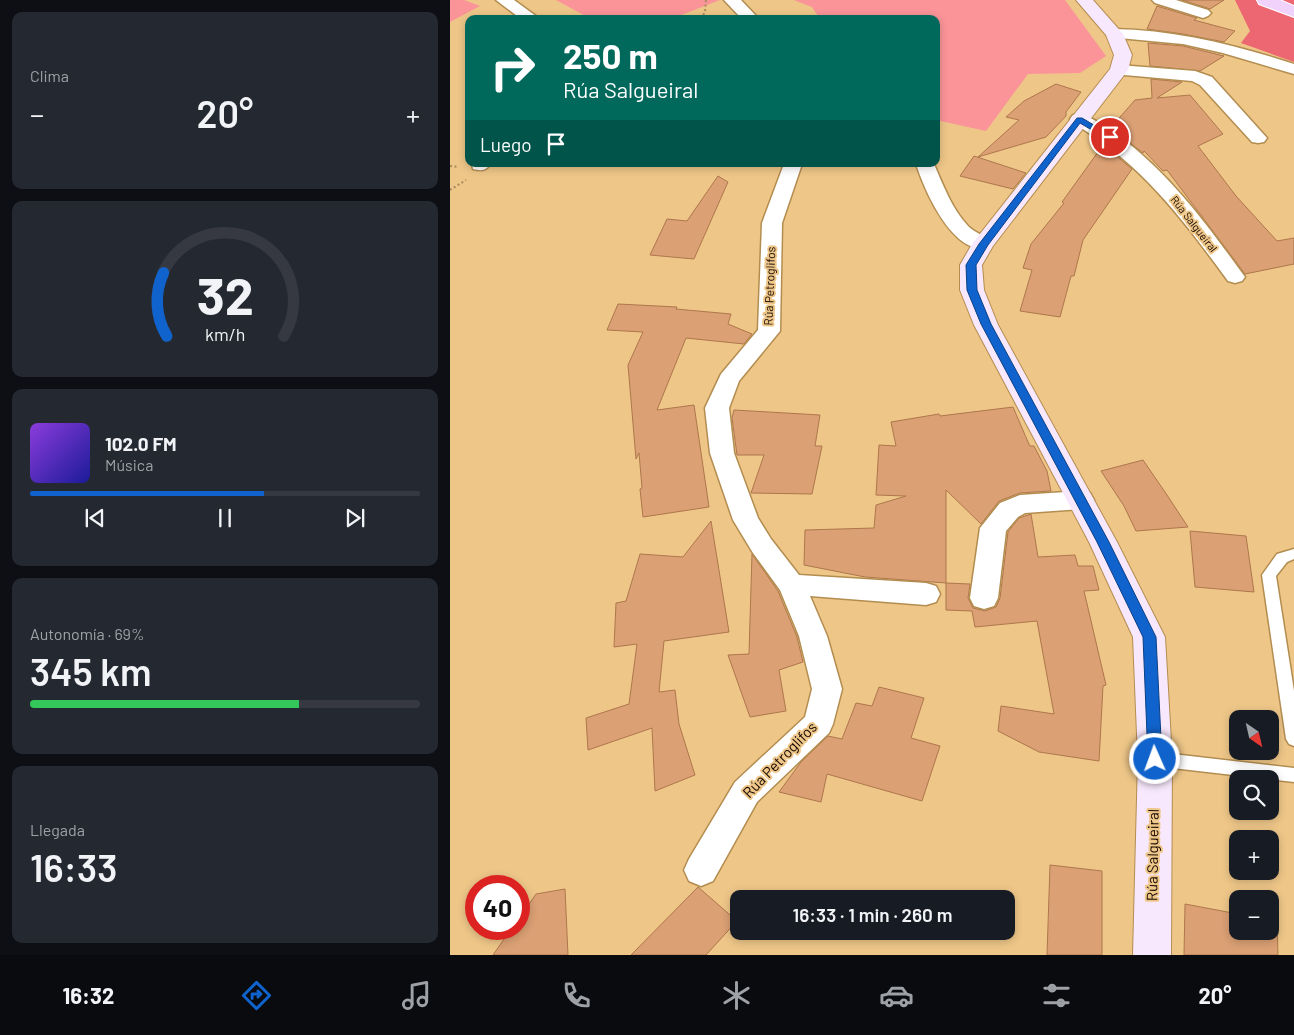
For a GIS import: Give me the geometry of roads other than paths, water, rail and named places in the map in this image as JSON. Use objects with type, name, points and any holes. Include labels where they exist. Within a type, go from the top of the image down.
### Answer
[{"type":"main road","points":[[1265,0],[1294,12]]},
{"type":"street","points":[[504,0],[526,15]]},
{"type":"street","points":[[732,0],[747,15]]},
{"type":"street","points":[[1084,0],[1114,34],[1123,55],[1119,70],[1195,76],[1206,81],[1258,138]]},
{"type":"street","points":[[1160,0],[1203,13]]},
{"type":"street","points":[[1114,34],[1138,33],[1226,47],[1294,69]]},
{"type":"street","name":"Rúa Salgueiral","points":[[1119,70],[983,244],[971,265],[972,290],[986,324],[1081,500],[1149,637],[1155,759],[1152,955]]},
{"type":"street","name":"Rúa Salgueiral","points":[[1079,120],[1100,130],[1119,144],[1177,199],[1235,277]]},
{"type":"street","name":"Rúa Petroglifos","points":[[701,870],[746,792],[818,724],[827,689],[813,636],[792,585],[762,546],[746,520],[722,452],[717,408],[728,379],[769,331],[772,223],[792,167]]},
{"type":"street","points":[[926,167],[956,224],[967,236],[983,244]]},
{"type":"street","points":[[984,598],[992,528],[1009,510],[1020,504],[1081,500]]},
{"type":"street","points":[[792,585],[830,586],[926,594]]},
{"type":"lane","points":[[1294,554],[1282,558],[1269,575],[1294,739]]},
{"type":"lane","points":[[1155,759],[1294,775]]}]
